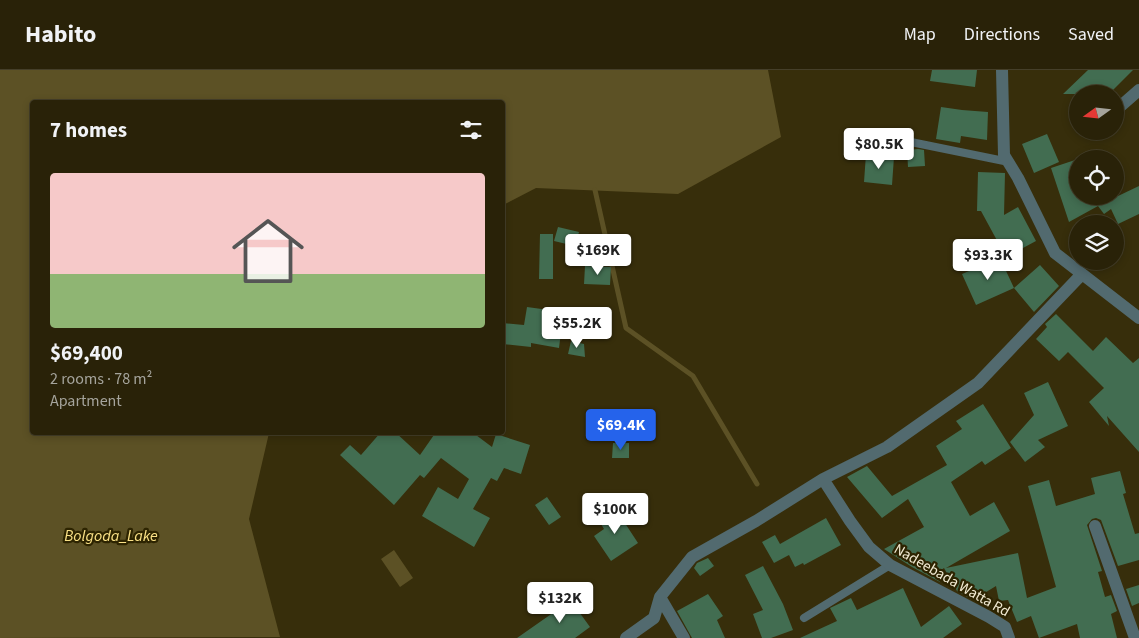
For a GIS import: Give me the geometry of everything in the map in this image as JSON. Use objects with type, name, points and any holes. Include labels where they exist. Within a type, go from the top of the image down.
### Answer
[{"type":"street","points":[[1002,70],[1004,155],[1055,253],[1139,318]]},
{"type":"street","points":[[1124,103],[1139,90]]},
{"type":"street","points":[[626,638],[654,618],[660,597],[692,557],[756,521],[823,479],[888,447],[978,383],[1082,274]]},
{"type":"street","name":"Nadeebada Watta Rd","points":[[823,479],[869,547],[890,565],[989,617],[1005,627],[1009,638]]},
{"type":"street","points":[[1095,526],[1135,638]]},
{"type":"street","points":[[660,597],[684,638]]},
{"type":"lane","points":[[906,141],[1009,162]]},
{"type":"lane","points":[[804,618],[890,565]]},
{"type":"water","name":"Bolgoda_Lake","points":[[0,70],[768,70],[781,137],[678,194],[536,188],[505,204],[505,100],[30,100],[30,435],[269,435],[249,519],[280,637],[0,638]]},
{"type":"water","points":[[394,550],[413,578],[400,587],[381,559]]},
{"type":"building","points":[[932,70],[977,70],[975,87],[930,81]]},
{"type":"building","points":[[1088,70],[1133,70],[1118,85],[1072,85]]},
{"type":"building","points":[[1069,88],[1069,94],[1063,94]]},
{"type":"building","points":[[941,107],[988,112],[987,140],[961,136],[960,143],[936,139]]},
{"type":"building","points":[[1047,134],[1059,162],[1034,173],[1022,144]]},
{"type":"building","points":[[907,150],[924,150],[925,166],[908,167]]},
{"type":"building","points":[[866,154],[894,157],[892,185],[864,182]]},
{"type":"building","points":[[1069,162],[1069,205],[1124,205],[1124,193],[1139,186],[1139,214],[1124,221],[1124,215],[1114,215],[1111,209],[1104,214],[1098,206],[1082,215],[1069,215],[1069,222],[1051,168]]},
{"type":"building","points":[[978,172],[1005,173],[1004,215],[1018,207],[1036,241],[1006,257],[981,211],[977,211]]},
{"type":"building","points":[[558,227],[579,232],[575,246],[554,241]]},
{"type":"building","points":[[540,234],[553,234],[553,279],[539,279]]},
{"type":"building","points":[[1000,258],[1014,288],[976,305],[962,274]]},
{"type":"building","points":[[1040,265],[1059,286],[1034,312],[1014,288]]},
{"type":"building","points":[[585,266],[611,267],[610,285],[584,284]]},
{"type":"building","points":[[527,307],[549,310],[546,330],[561,332],[559,348],[531,343],[531,347],[505,344],[505,323],[524,325]]},
{"type":"building","points":[[1056,314],[1093,351],[1106,337],[1133,363],[1139,358],[1139,452],[1107,416],[1109,426],[1089,402],[1104,388],[1068,352],[1059,361],[1036,339],[1047,327],[1045,324]]},
{"type":"building","points":[[571,341],[584,344],[585,357],[568,354]]},
{"type":"building","points":[[1048,382],[1068,426],[1038,440],[1045,447],[1025,462],[1010,442],[1034,415],[1024,393]]},
{"type":"building","points":[[983,404],[1011,448],[985,465],[982,461],[951,482],[970,516],[994,502],[1010,531],[946,568],[1018,553],[1027,598],[1056,587],[1028,486],[1049,480],[1056,506],[1095,494],[1091,478],[1120,471],[1126,493],[1123,494],[1135,534],[1139,533],[1139,560],[1118,566],[1101,520],[1092,519],[1087,525],[1102,571],[1098,572],[1105,597],[1111,595],[1117,611],[1111,614],[1117,638],[1080,638],[1077,624],[1039,638],[1031,616],[1017,622],[1008,600],[999,601],[996,586],[973,600],[957,591],[944,568],[937,573],[940,582],[884,549],[924,527],[908,499],[882,518],[847,477],[867,466],[892,496],[947,465],[936,446],[962,429],[956,421]]},
{"type":"building","points":[[378,435],[398,435],[420,455],[434,435],[476,435],[492,447],[496,435],[499,435],[530,445],[521,474],[504,468],[497,481],[491,478],[473,509],[490,518],[474,547],[422,516],[438,487],[458,499],[469,479],[441,458],[424,478],[420,475],[394,505],[340,455],[350,445],[361,455]]},
{"type":"building","points":[[613,443],[629,443],[629,458],[612,458]]},
{"type":"building","points":[[547,497],[561,517],[549,525],[535,505]]},
{"type":"building","points":[[615,508],[638,543],[611,561],[594,536],[604,529],[598,519]]},
{"type":"building","points":[[826,518],[841,545],[804,565],[803,563],[795,567],[789,555],[774,563],[762,542],[775,535],[780,544]]},
{"type":"building","points":[[708,558],[714,566],[700,576],[694,568],[697,563]]},
{"type":"building","points":[[763,566],[783,604],[793,630],[771,638],[762,638],[753,614],[763,610],[745,575]]},
{"type":"building","points":[[1139,585],[1139,603],[1132,606],[1126,589]]},
{"type":"building","points":[[903,588],[921,627],[949,606],[962,624],[943,638],[800,638],[837,621],[830,608],[851,598],[857,610]]},
{"type":"building","points":[[708,594],[723,616],[717,620],[725,638],[692,638],[677,611]]},
{"type":"building","points":[[569,598],[590,627],[575,638],[517,638],[557,610],[556,608]]},
{"type":"waterway","points":[[595,190],[626,328],[693,376],[757,484]]}]
